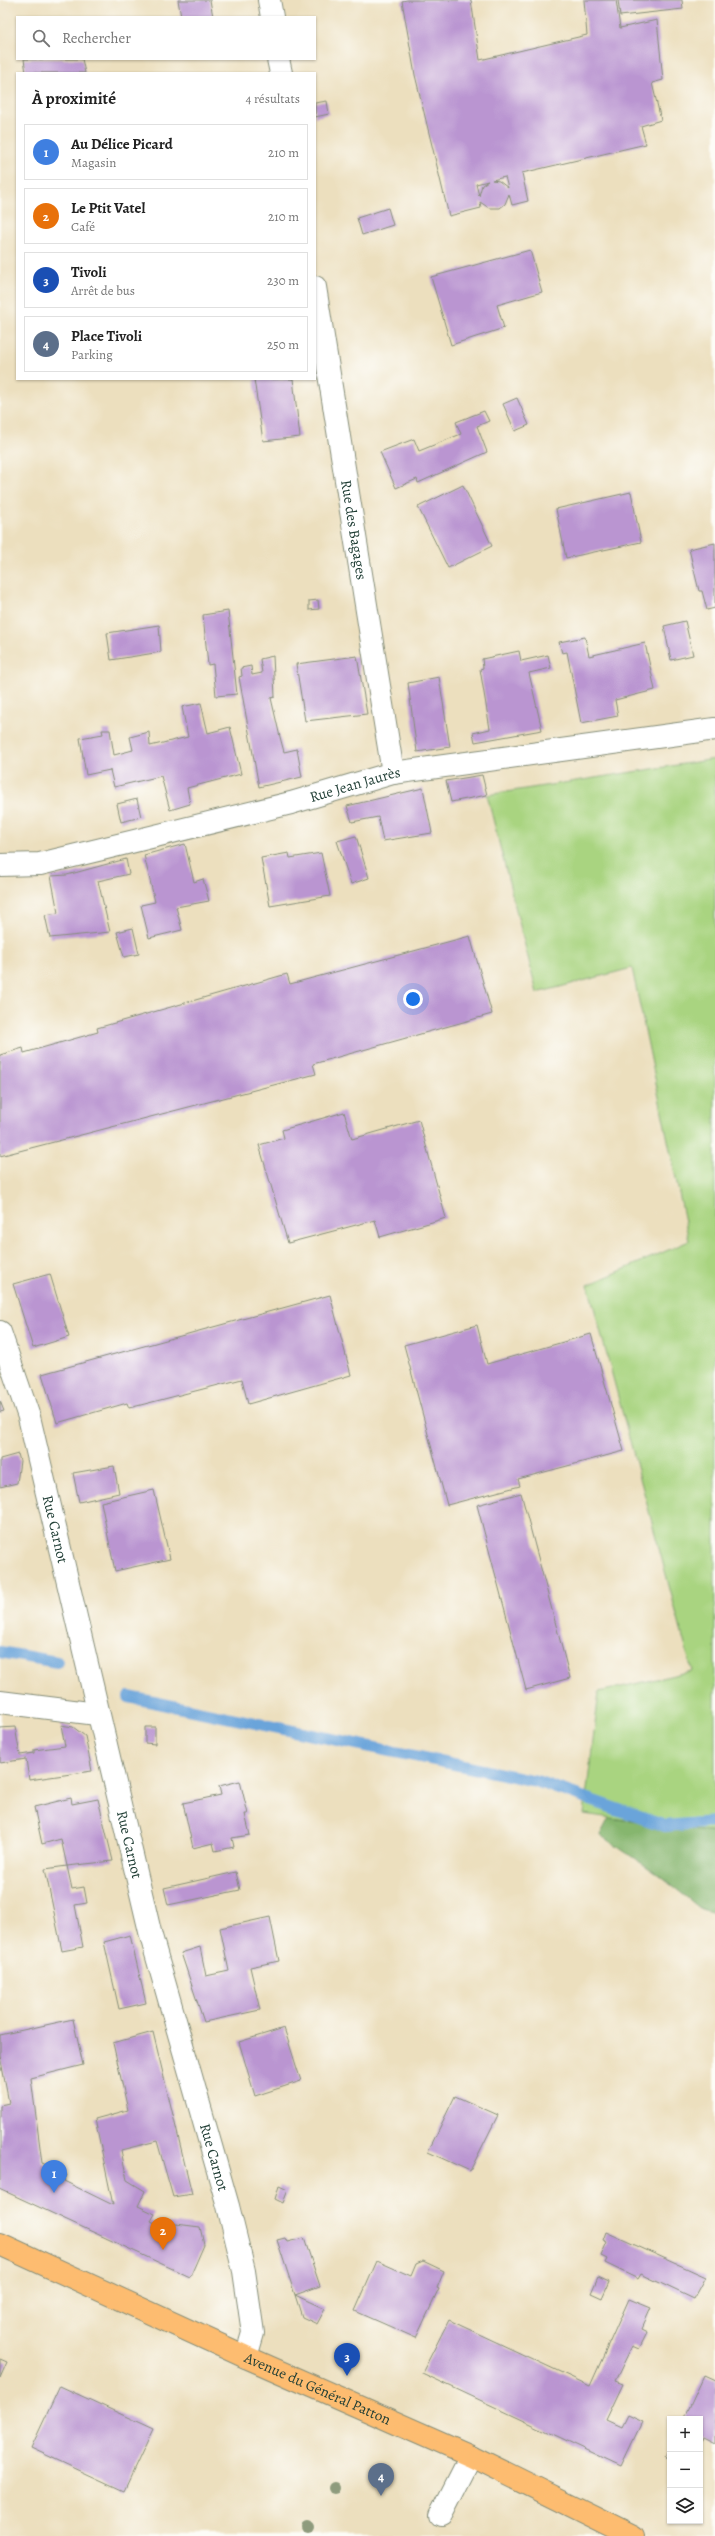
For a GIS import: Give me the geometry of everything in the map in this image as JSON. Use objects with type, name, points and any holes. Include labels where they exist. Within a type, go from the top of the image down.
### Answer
[{"type":"main road","name":"Avenue du Général Patton","points":[[0,2244],[246,2357],[470,2456],[633,2536]]},
{"type":"street","points":[[269,0],[272,16]]},
{"type":"street","points":[[278,60],[281,72]]},
{"type":"street","name":"Rue des Bagages","points":[[316,293],[393,773]]},
{"type":"street","name":"Rue Jean Jaurès","points":[[0,865],[40,864],[291,803],[393,773],[715,728]]},
{"type":"street","name":"Rue Carnot","points":[[0,1332],[29,1417],[97,1714],[151,1936],[228,2206],[244,2271],[253,2334],[246,2357]]},
{"type":"street","points":[[0,1702],[97,1714]]},
{"type":"street","points":[[441,2515],[470,2456]]},
{"type":"green space","points":[[715,759],[715,1833],[584,1814],[599,1692],[692,1671],[588,1285],[689,1241],[632,968],[537,993],[487,795]]},
{"type":"green space","points":[[609,1818],[715,1833],[715,1913],[701,1909],[659,1875],[600,1835]]},
{"type":"building","points":[[178,0],[210,0],[213,16],[181,16]]},
{"type":"building","points":[[471,0],[480,60],[587,35],[584,0],[616,0],[620,28],[657,20],[663,80],[652,83],[661,120],[641,126],[646,144],[522,173],[528,201],[512,205],[509,194],[505,204],[500,208],[489,208],[480,202],[481,208],[449,216],[415,75],[402,1]],"holes":[[[505,177],[508,188],[499,181],[492,180]],[[488,181],[482,185],[479,196],[476,184]]]},
{"type":"building","points":[[618,0],[682,0],[683,9],[620,16]]},
{"type":"building","points":[[24,60],[82,60],[85,72],[26,72]]},
{"type":"building","points":[[327,101],[329,114],[316,117],[316,103]]},
{"type":"building","points":[[388,208],[393,225],[362,235],[357,218]]},
{"type":"building","points":[[530,250],[542,292],[497,305],[504,328],[451,345],[431,277]]},
{"type":"building","points":[[254,380],[293,380],[300,437],[263,441]]},
{"type":"building","points":[[517,398],[529,425],[515,431],[503,404]]},
{"type":"building","points":[[484,411],[489,421],[477,426],[487,452],[418,483],[417,479],[396,488],[380,452],[414,439],[419,451],[461,434],[456,422]]},
{"type":"building","points":[[463,485],[492,546],[448,568],[418,507]]},
{"type":"building","points":[[631,492],[641,542],[566,558],[556,509]]},
{"type":"building","points":[[715,543],[715,608],[707,610],[702,591],[699,591],[689,549]]},
{"type":"building","points":[[318,600],[319,609],[309,610],[309,601]]},
{"type":"building","points":[[228,611],[237,694],[216,696],[213,664],[208,665],[203,615]]},
{"type":"building","points":[[685,621],[693,655],[671,660],[664,626]]},
{"type":"building","points":[[159,625],[161,652],[111,660],[107,633]]},
{"type":"building","points":[[585,637],[589,656],[645,643],[655,690],[615,700],[618,716],[581,723],[567,652],[562,653],[559,642]]},
{"type":"building","points":[[519,651],[521,661],[548,655],[551,668],[529,673],[542,730],[475,742],[473,733],[490,729],[480,669],[483,668],[482,659]]},
{"type":"building","points":[[273,656],[275,697],[271,698],[280,737],[284,752],[297,749],[302,777],[259,787],[239,677],[242,676],[241,668],[251,666],[252,675],[262,673],[260,659]]},
{"type":"building","points":[[357,656],[367,714],[305,721],[296,664]]},
{"type":"building","points":[[439,677],[450,747],[417,752],[408,683]]},
{"type":"building","points":[[201,703],[208,733],[230,727],[241,774],[187,788],[190,804],[170,810],[161,776],[114,787],[110,770],[86,775],[80,738],[103,734],[102,730],[110,730],[114,755],[133,750],[130,737],[149,732],[150,746],[188,737],[182,707]]},
{"type":"building","points":[[482,775],[487,795],[451,802],[446,781]]},
{"type":"building","points":[[423,788],[432,833],[383,841],[378,817],[352,822],[347,806]]},
{"type":"building","points":[[137,799],[141,817],[121,822],[117,804]]},
{"type":"building","points":[[356,836],[369,878],[351,884],[337,841]]},
{"type":"building","points":[[185,844],[194,882],[203,879],[209,901],[176,907],[182,930],[149,938],[141,905],[155,902],[144,855]]},
{"type":"building","points":[[289,853],[290,858],[321,853],[330,896],[270,906],[261,858]]},
{"type":"building","points":[[126,859],[129,874],[98,881],[110,932],[50,938],[45,915],[58,913],[51,876],[67,875]]},
{"type":"building","points":[[133,928],[139,954],[124,957],[117,932]]},
{"type":"building","points":[[470,936],[492,1014],[313,1064],[316,1074],[0,1156],[0,1055],[23,1048],[24,1053],[98,1032],[97,1028],[287,974],[290,984]]},
{"type":"building","points":[[344,1112],[352,1139],[419,1120],[446,1218],[380,1237],[375,1220],[288,1243],[259,1145],[284,1138],[282,1130]]},
{"type":"building","points":[[50,1274],[69,1337],[33,1348],[13,1284]]},
{"type":"building","points":[[330,1295],[351,1375],[248,1404],[242,1379],[129,1408],[127,1403],[57,1423],[42,1374]]},
{"type":"building","points":[[477,1325],[487,1364],[591,1334],[624,1451],[518,1479],[520,1486],[447,1505],[404,1345]]},
{"type":"building","points":[[0,1401],[4,1411],[0,1412]]},
{"type":"building","points":[[18,1454],[20,1461],[17,1483],[0,1487],[0,1459]]},
{"type":"building","points":[[114,1466],[119,1493],[79,1502],[73,1473]]},
{"type":"building","points":[[154,1490],[170,1559],[115,1571],[101,1502]]},
{"type":"building","points":[[521,1493],[570,1678],[526,1690],[477,1505]]},
{"type":"building","points":[[61,1725],[73,1727],[85,1736],[92,1771],[29,1780],[26,1759],[0,1763],[0,1728],[15,1727],[20,1755],[34,1753],[34,1750],[65,1746]]},
{"type":"building","points":[[145,1727],[155,1727],[155,1744],[145,1743]]},
{"type":"building","points":[[240,1781],[248,1814],[245,1814],[250,1835],[232,1838],[234,1847],[215,1851],[213,1843],[193,1848],[183,1803],[221,1795],[219,1786]]},
{"type":"building","points":[[71,1798],[72,1804],[98,1799],[113,1861],[67,1866],[61,1839],[42,1844],[34,1807]]},
{"type":"building","points":[[67,1866],[72,1889],[84,1887],[87,1903],[75,1905],[83,1947],[62,1951],[45,1869]]},
{"type":"building","points":[[236,1872],[240,1890],[168,1905],[164,1888]]},
{"type":"building","points":[[270,1917],[279,1961],[250,1967],[260,2010],[204,2022],[181,1953],[200,1947],[206,1976],[229,1971],[220,1928]]},
{"type":"building","points":[[130,1935],[146,2003],[119,2009],[104,1942]]},
{"type":"building","points":[[73,2019],[83,2065],[31,2078],[42,2163],[67,2175],[64,2181],[113,2205],[95,2119],[128,2110],[113,2043],[153,2032],[192,2194],[173,2197],[157,2141],[121,2150],[127,2180],[145,2191],[138,2206],[155,2214],[151,2221],[159,2225],[160,2222],[200,2227],[204,2245],[190,2277],[0,2189],[0,2105],[9,2103],[0,2056],[0,2035]]},
{"type":"building","points":[[284,2028],[301,2081],[255,2096],[239,2042]]},
{"type":"building","points":[[455,2096],[498,2115],[470,2171],[428,2152]]},
{"type":"building","points":[[279,2186],[288,2190],[283,2203],[275,2199]]},
{"type":"building","points":[[606,2232],[706,2277],[694,2299],[641,2274],[638,2279],[605,2263],[607,2259],[601,2256],[607,2242],[603,2240]]},
{"type":"building","points":[[285,2238],[287,2242],[304,2238],[320,2286],[295,2295],[277,2240]]},
{"type":"building","points":[[377,2261],[411,2276],[416,2264],[423,2261],[444,2271],[437,2288],[439,2289],[416,2338],[355,2311]]},
{"type":"building","points":[[598,2277],[609,2282],[602,2298],[591,2293]]},
{"type":"building","points":[[295,2295],[325,2309],[317,2324],[302,2317]]},
{"type":"building","points":[[629,2299],[651,2308],[641,2330],[647,2333],[639,2349],[632,2346],[615,2381],[623,2384],[606,2420],[621,2427],[627,2415],[642,2422],[621,2466],[422,2373],[449,2320],[590,2386]]},
{"type":"building","points":[[0,2359],[7,2362],[0,2378]]},
{"type":"building","points":[[704,2376],[715,2381],[715,2443],[703,2437],[703,2416],[685,2416]]},
{"type":"building","points":[[60,2386],[153,2429],[124,2491],[31,2448]]},
{"type":"waterway","points":[[0,1652],[57,1662]]},
{"type":"waterway","points":[[129,1697],[536,1781],[665,1826],[715,1822]]},
{"type":"place","name":"Au Délice Picard","points":[[54,2193]]},
{"type":"place","name":"Le Ptit Vatel","points":[[163,2250]]},
{"type":"place","name":"Tivoli","points":[[347,2376]]},
{"type":"place","name":"Place Tivoli","points":[[381,2496]]}]
